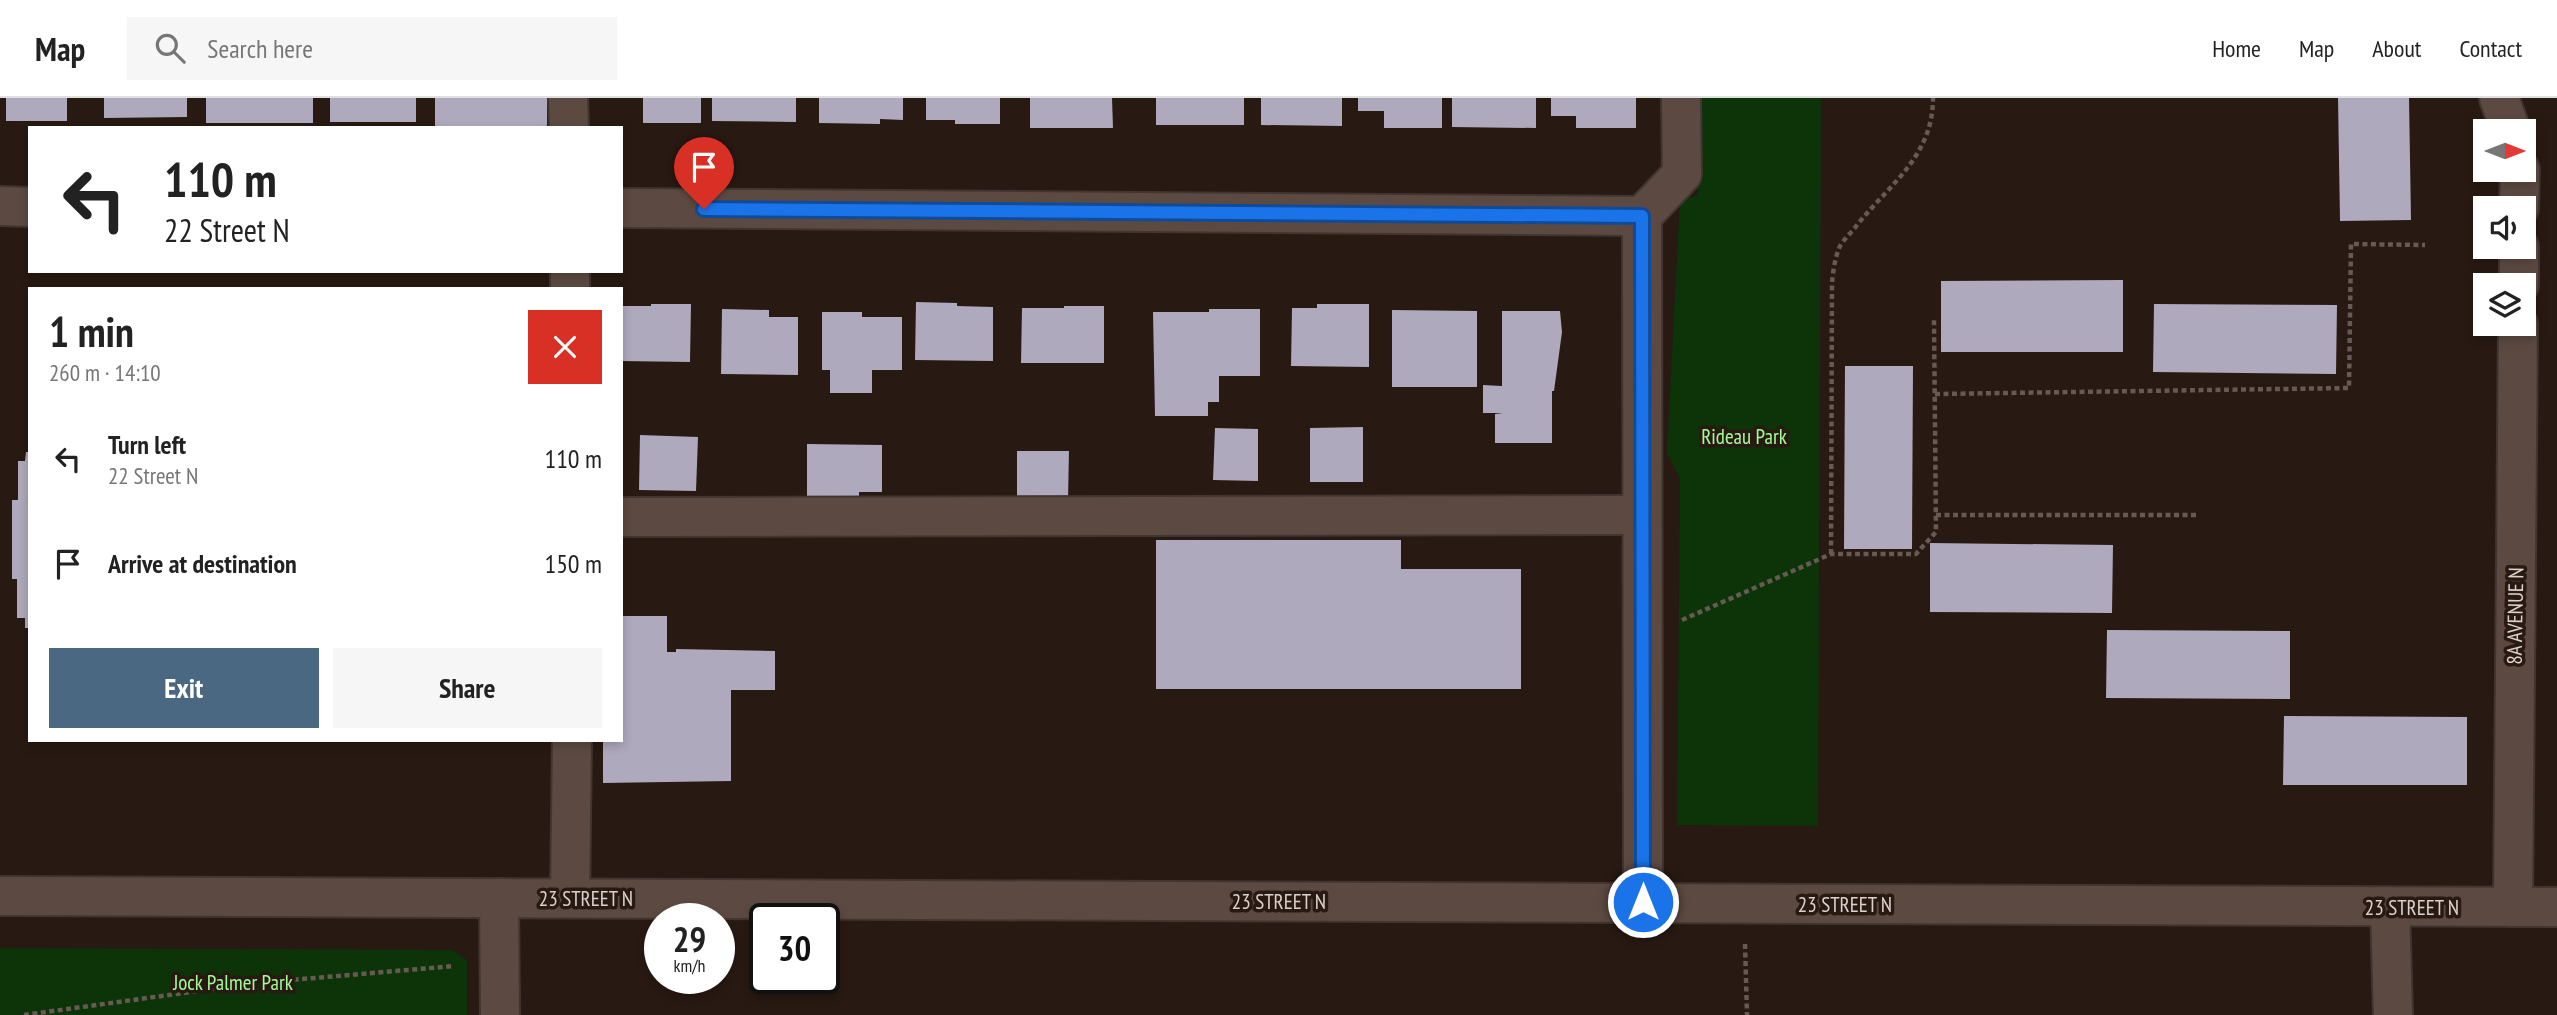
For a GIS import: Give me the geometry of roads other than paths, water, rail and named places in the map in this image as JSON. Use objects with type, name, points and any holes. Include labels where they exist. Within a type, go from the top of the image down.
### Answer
[{"type":"street","points":[[568,98],[569,126]]},
{"type":"street","points":[[1643,902],[1642,216],[1682,174],[1681,98]]},
{"type":"street","points":[[2499,98],[2507,119]]},
{"type":"street","points":[[0,206],[28,206]]},
{"type":"street","points":[[623,208],[1642,216]]},
{"type":"street","name":"8A AVENUE N","points":[[2513,907],[2518,336]]},
{"type":"street","points":[[623,517],[1642,514]]},
{"type":"street","points":[[570,898],[572,742]]},
{"type":"street","name":"23 STREET N","points":[[0,896],[2557,907]]},
{"type":"street","points":[[499,898],[500,1015]]},
{"type":"street","points":[[2390,907],[2393,1015]]},
{"type":"park label","name":"Rideau Park","points":[[1744,436]]},
{"type":"park label","name":"Jock Palmer Park","points":[[233,982]]}]
